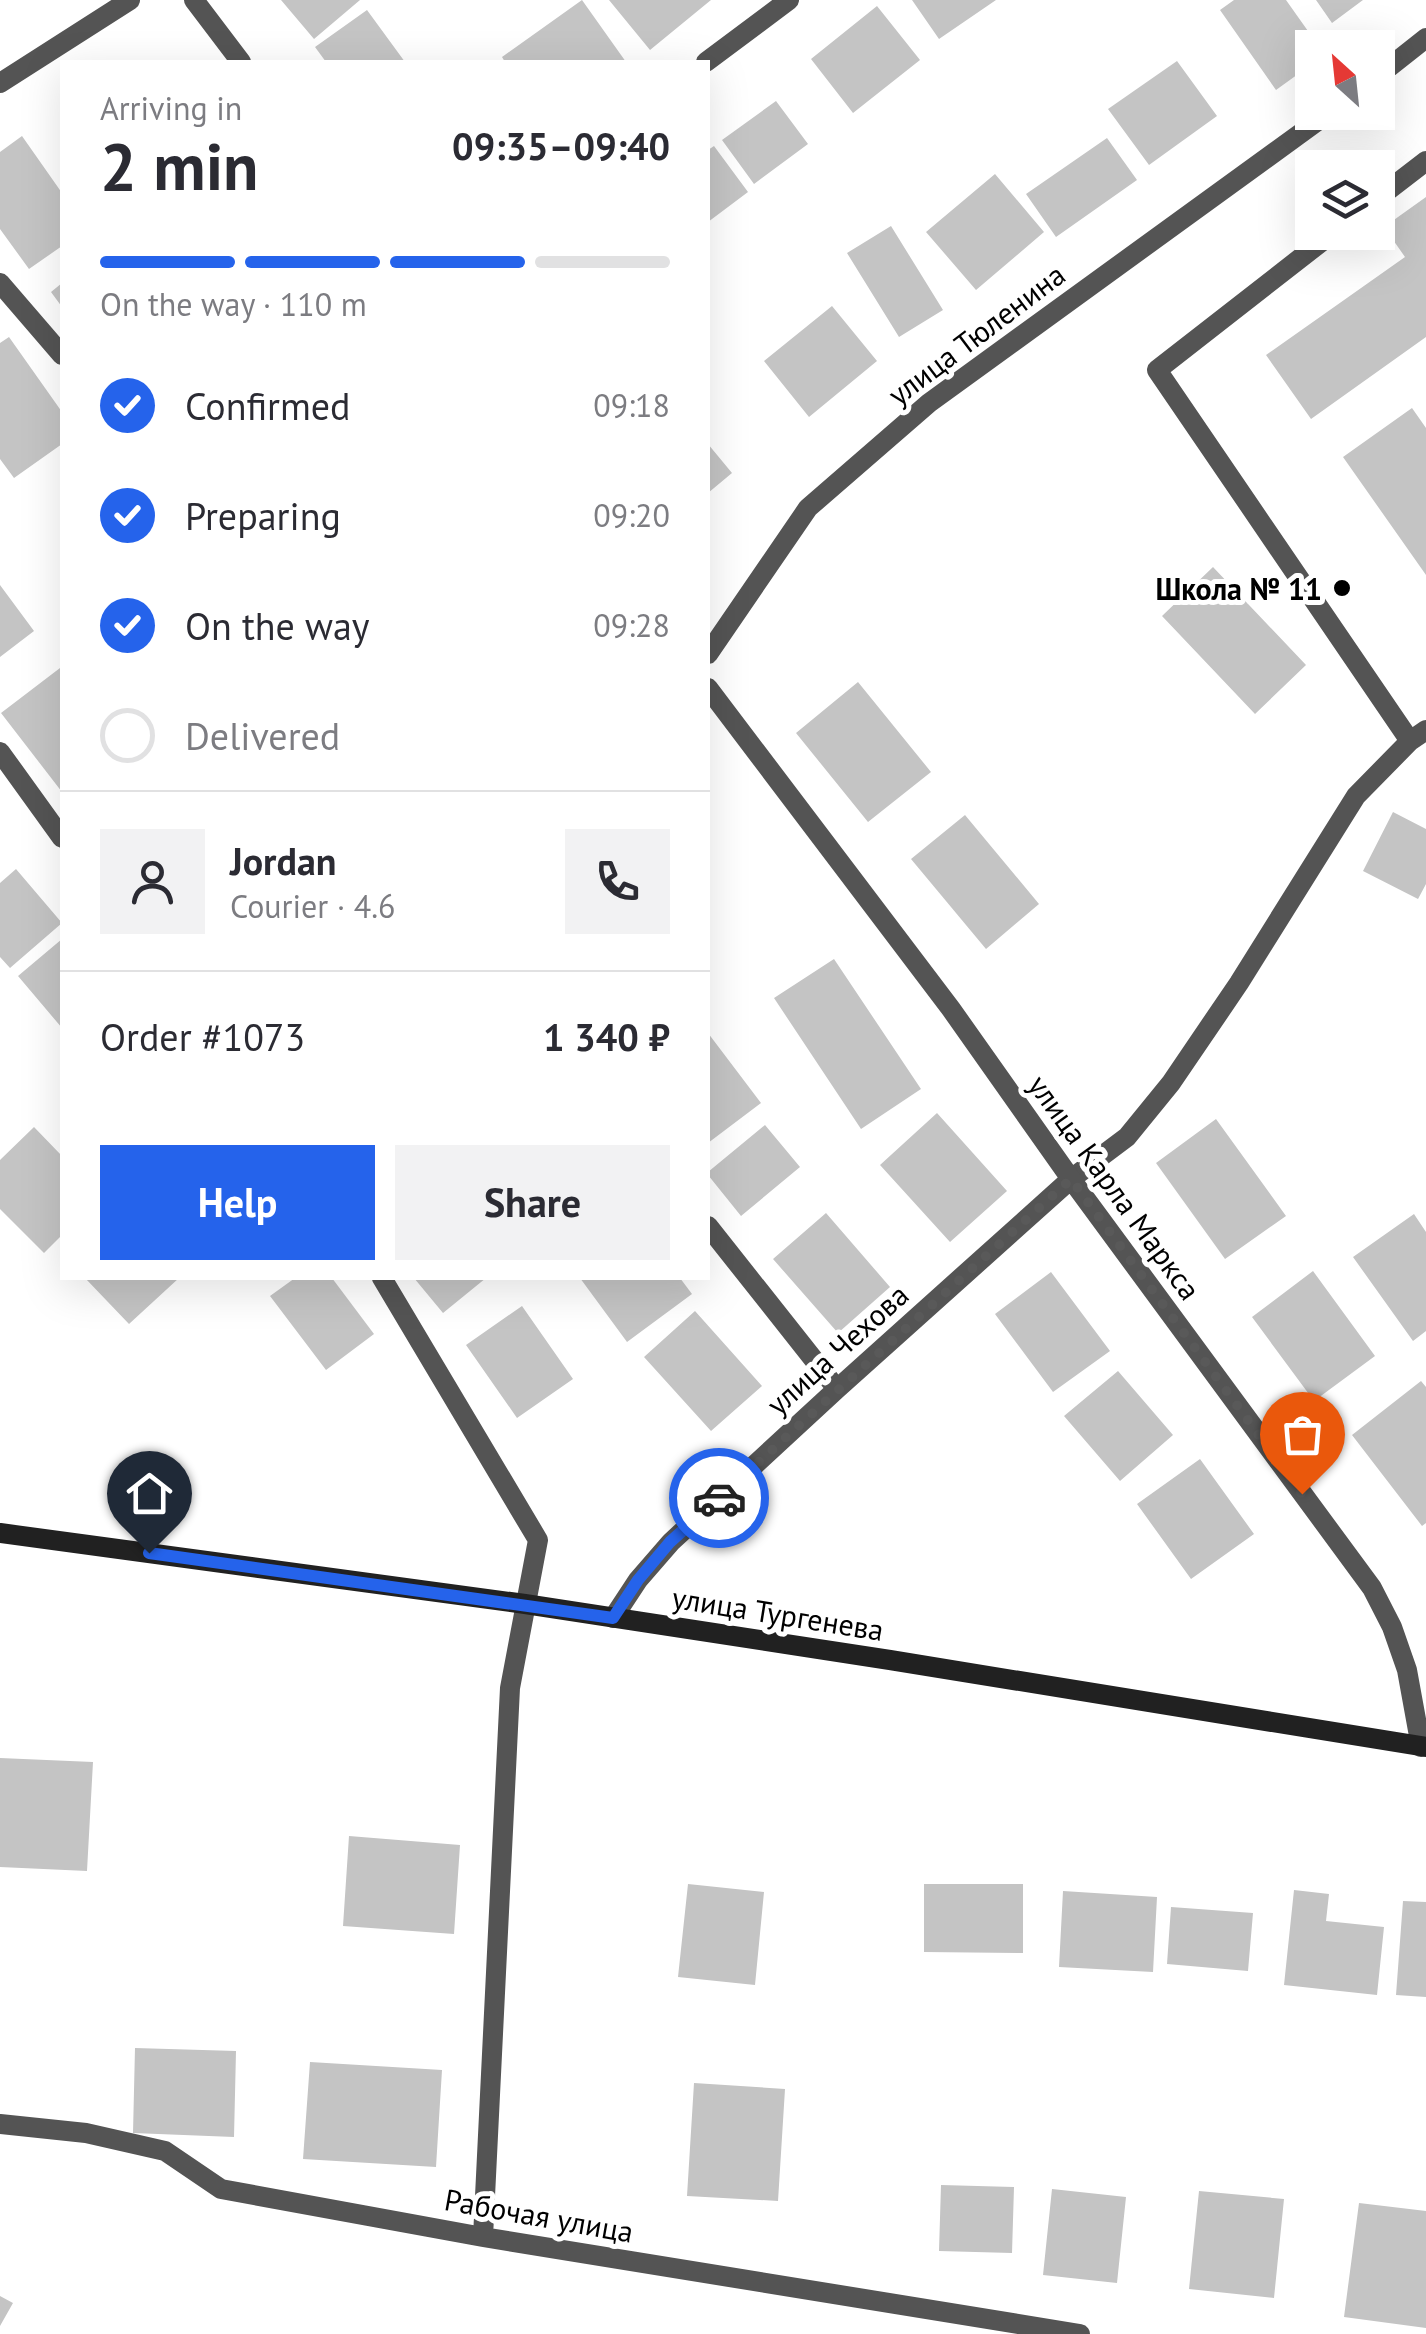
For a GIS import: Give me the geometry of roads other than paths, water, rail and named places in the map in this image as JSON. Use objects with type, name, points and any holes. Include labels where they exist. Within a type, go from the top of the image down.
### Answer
[{"type":"street","points":[[0,83],[130,0]]},
{"type":"street","points":[[194,0],[239,60]]},
{"type":"street","points":[[709,60],[790,0]]},
{"type":"street","points":[[1395,63],[1426,38]]},
{"type":"street","name":"улица Тюленина","points":[[710,651],[808,508],[821,496],[929,403],[1305,130]]},
{"type":"street","points":[[1395,185],[1426,160]]},
{"type":"street","points":[[1311,250],[1157,370],[1418,735]]},
{"type":"street","points":[[0,283],[60,353]]},
{"type":"street","name":"улица Карла Маркса","points":[[710,691],[951,1010],[1372,1588],[1408,1670],[1424,1747]]},
{"type":"street","name":"улица Чехова","points":[[613,1618],[670,1542],[1071,1179],[1127,1138],[1171,1083],[1239,983],[1356,796],[1418,735]]},
{"type":"street","points":[[0,752],[60,835]]},
{"type":"street","points":[[710,1229],[837,1389]]},
{"type":"street","points":[[383,1280],[538,1540],[510,1688],[483,2237]]},
{"type":"street","name":"улица Тургенева","points":[[0,1533],[525,1604],[1424,1747]]},
{"type":"street","name":"Рабочая улица","points":[[0,2124],[86,2133],[165,2151],[221,2189],[483,2237],[1080,2334]]},
{"type":"place","name":"Школа № 11","points":[[1342,588]]}]
